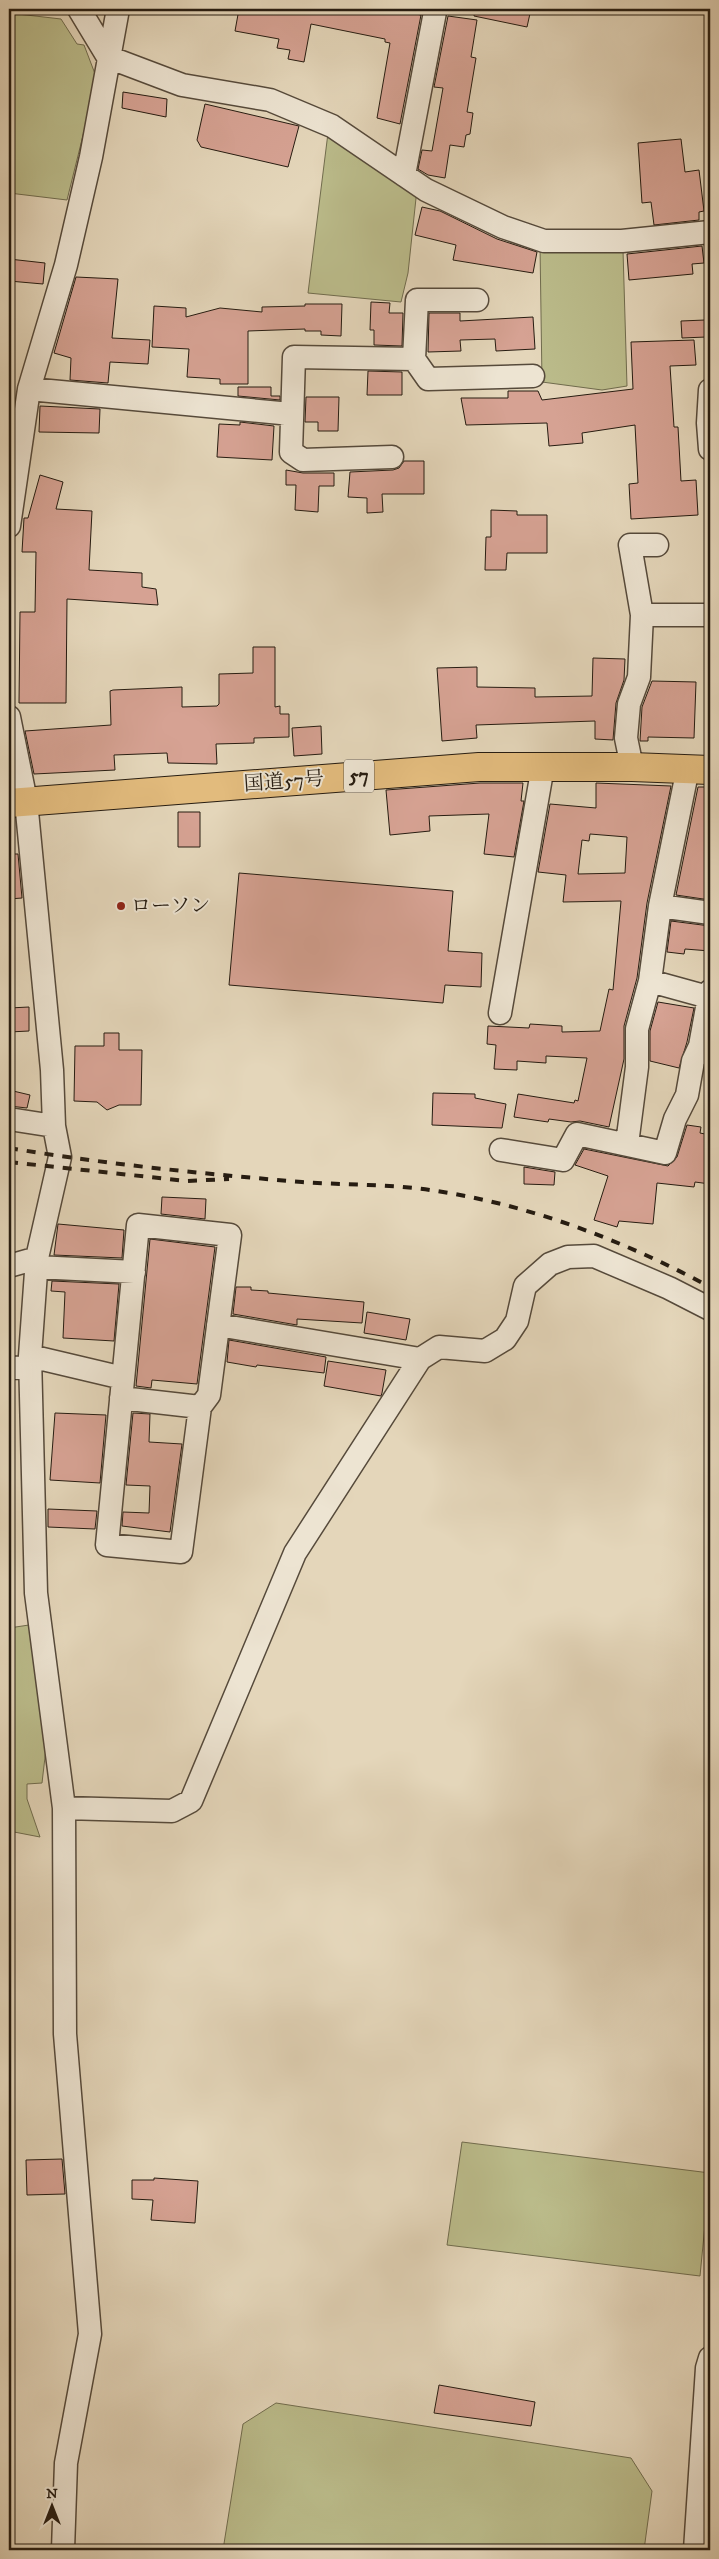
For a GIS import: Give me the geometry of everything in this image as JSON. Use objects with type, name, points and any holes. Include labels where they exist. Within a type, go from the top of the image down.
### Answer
[{"type":"highway","name":"国道57号","points":[[18,802],[460,769],[543,766],[699,769]]},
{"type":"street","points":[[79,9],[108,57],[182,85],[270,100],[332,126],[426,190],[503,227],[544,241],[622,240],[710,232]]},
{"type":"street","points":[[9,526],[28,389],[66,265],[91,157],[118,9]]},
{"type":"street","points":[[404,175],[435,12]]},
{"type":"street","points":[[477,300],[417,300],[414,359],[428,379],[533,376]]},
{"type":"street","points":[[392,457],[303,460],[291,452],[294,357],[414,359]]},
{"type":"street","points":[[28,389],[291,414]]},
{"type":"street","points":[[710,390],[708,423],[710,448]]},
{"type":"street","points":[[632,767],[626,738],[629,704],[639,677],[642,614],[630,546],[657,546]]},
{"type":"street","points":[[642,614],[710,615]]},
{"type":"street","points":[[9,716],[52,1070],[54,1126],[60,1157],[37,1262],[31,1361],[36,1594],[64,1808],[65,2034],[90,2334],[66,2463],[63,2550]]},
{"type":"street","points":[[500,1013],[543,766]]},
{"type":"street","points":[[627,1144],[637,1067],[636,1029],[650,981],[660,906],[699,769]]},
{"type":"street","points":[[660,906],[710,913]]},
{"type":"street","points":[[501,1150],[563,1160],[577,1134],[665,1153],[675,1119],[687,1095],[693,1061],[700,1046],[709,994],[650,981]]},
{"type":"street","points":[[9,1119],[54,1126]]},
{"type":"street","points":[[138,1225],[230,1235],[218,1325],[209,1395],[200,1407],[181,1552],[107,1545],[138,1225]]},
{"type":"street","points":[[64,1808],[172,1811],[191,1801],[295,1553],[420,1359],[439,1347],[485,1351],[505,1339],[517,1321],[525,1286],[550,1264],[568,1257],[594,1256],[669,1288],[710,1309]]},
{"type":"street","points":[[9,1266],[37,1262],[134,1272]]},
{"type":"street","points":[[218,1325],[420,1359]]},
{"type":"street","points":[[9,1368],[31,1361],[122,1388],[200,1407]]},
{"type":"street","points":[[695,2550],[707,2368],[710,2358]]},
{"type":"green space","points":[[9,13],[61,19],[77,44],[84,45],[97,79],[67,200],[9,193]]},
{"type":"green space","points":[[328,133],[417,189],[408,273],[401,302],[308,293]]},
{"type":"green space","points":[[540,245],[623,250],[627,386],[602,390],[542,382]]},
{"type":"green space","points":[[29,1625],[47,1740],[42,1783],[27,1784],[27,1799],[40,1837],[9,1831],[9,1628]]},
{"type":"green space","points":[[462,2142],[710,2173],[700,2276],[447,2245]]},
{"type":"green space","points":[[276,2403],[631,2458],[652,2491],[644,2550],[223,2550],[243,2424]]},
{"type":"building","points":[[239,9],[389,9],[421,15],[400,124],[377,118],[390,43],[385,42],[385,39],[311,24],[304,62],[288,59],[290,50],[277,48],[279,39],[235,31]]},
{"type":"building","points":[[475,9],[531,9],[527,27],[474,16]]},
{"type":"building","points":[[448,16],[477,20],[471,57],[476,58],[467,112],[473,113],[470,134],[466,135],[464,147],[450,145],[445,178],[428,175],[418,169],[422,150],[432,151],[443,88],[434,87]]},
{"type":"building","points":[[123,92],[167,99],[166,117],[122,108]]},
{"type":"building","points":[[205,104],[299,126],[288,167],[201,147],[197,140]]},
{"type":"building","points":[[681,139],[685,172],[699,170],[704,211],[699,212],[699,220],[654,225],[651,202],[642,203],[638,143]]},
{"type":"building","points":[[422,207],[440,211],[497,239],[537,252],[533,273],[453,260],[456,245],[415,235]]},
{"type":"building","points":[[702,246],[704,263],[692,264],[693,274],[629,280],[627,254]]},
{"type":"building","points":[[9,259],[45,263],[43,284],[9,281]]},
{"type":"building","points":[[76,277],[118,279],[112,338],[150,340],[148,364],[110,362],[108,383],[70,380],[71,358],[54,353]]},
{"type":"building","points":[[371,302],[390,303],[389,313],[403,313],[402,346],[374,345],[374,330],[370,330]]},
{"type":"building","points":[[305,304],[342,304],[341,336],[321,335],[321,331],[305,331],[305,329],[248,331],[248,384],[220,384],[220,379],[187,377],[189,349],[152,347],[154,306],[186,308],[186,317],[220,308],[262,312],[262,307],[305,306]]},
{"type":"building","points":[[429,313],[460,313],[460,321],[533,317],[535,349],[496,351],[495,339],[460,340],[461,351],[428,352]]},
{"type":"building","points":[[705,320],[706,337],[682,338],[681,321]]},
{"type":"building","points":[[694,340],[696,365],[670,366],[674,427],[678,427],[681,481],[696,480],[698,515],[631,519],[629,484],[638,483],[635,425],[582,433],[583,443],[549,446],[547,423],[466,425],[461,398],[508,398],[508,391],[538,391],[542,400],[633,389],[631,342]]},
{"type":"building","points":[[368,371],[402,372],[402,395],[367,395]]},
{"type":"building","points":[[238,387],[271,387],[271,396],[280,396],[280,400],[238,396]]},
{"type":"building","points":[[306,397],[339,397],[338,431],[318,431],[318,422],[305,422]]},
{"type":"building","points":[[40,406],[100,409],[99,433],[39,432]]},
{"type":"building","points":[[240,422],[274,426],[272,460],[217,457],[219,424],[240,425]]},
{"type":"building","points":[[404,461],[424,461],[424,494],[382,494],[383,512],[367,513],[367,498],[348,497],[350,472],[393,470],[399,468]]},
{"type":"building","points":[[286,470],[303,473],[334,473],[334,486],[319,486],[318,512],[295,510],[296,485],[286,485]]},
{"type":"building","points":[[40,475],[63,482],[56,509],[92,511],[89,570],[142,573],[142,587],[156,589],[158,605],[67,599],[66,703],[19,703],[20,612],[35,612],[36,552],[22,552],[24,518],[28,518]]},
{"type":"building","points":[[491,510],[517,511],[517,515],[547,515],[547,553],[507,553],[506,570],[485,570],[486,537],[491,537]]},
{"type":"building","points":[[253,647],[275,647],[275,707],[280,706],[280,714],[289,714],[289,737],[254,738],[254,743],[216,744],[217,764],[168,763],[167,753],[114,755],[115,770],[34,774],[25,731],[111,725],[110,691],[113,690],[182,687],[182,707],[217,706],[219,704],[219,674],[253,673]]},
{"type":"building","points":[[593,658],[625,659],[624,680],[616,703],[613,740],[595,739],[595,721],[476,725],[477,738],[442,741],[437,668],[477,667],[477,687],[535,688],[535,697],[592,696]]},
{"type":"building","points":[[652,681],[696,682],[694,738],[648,737],[648,741],[640,741],[642,707]]},
{"type":"building","points":[[321,726],[322,754],[294,756],[292,728]]},
{"type":"building","points":[[480,783],[523,783],[521,801],[524,801],[514,857],[484,854],[489,814],[429,816],[430,831],[390,835],[386,790]]},
{"type":"building","points":[[596,783],[671,786],[647,903],[637,978],[624,1026],[624,1059],[609,1127],[580,1121],[571,1122],[549,1119],[548,1122],[514,1117],[518,1094],[574,1103],[575,1100],[578,1101],[587,1058],[546,1056],[546,1063],[517,1061],[517,1070],[494,1069],[496,1045],[487,1044],[488,1026],[529,1028],[530,1024],[562,1026],[562,1032],[600,1031],[609,989],[613,990],[621,901],[563,902],[566,875],[538,872],[550,804],[596,808]],"holes":[[[590,834],[627,837],[625,873],[578,874],[582,840],[589,841]]]},
{"type":"building","points":[[698,787],[710,787],[710,900],[676,895]]},
{"type":"building","points":[[178,812],[200,812],[200,847],[178,847]]},
{"type":"building","points":[[9,854],[18,854],[22,898],[9,899]]},
{"type":"building","points":[[239,873],[453,891],[448,951],[482,953],[481,987],[445,985],[443,1003],[229,985]]},
{"type":"building","points":[[671,921],[710,926],[710,951],[685,949],[684,954],[667,952]]},
{"type":"building","points":[[658,1002],[694,1008],[679,1068],[650,1061],[650,1031]]},
{"type":"building","points":[[29,1007],[29,1031],[9,1032],[9,1008]]},
{"type":"building","points":[[104,1033],[119,1033],[119,1050],[142,1050],[141,1105],[119,1105],[107,1110],[97,1102],[74,1101],[75,1046],[104,1046]]},
{"type":"building","points":[[9,1090],[30,1095],[27,1108],[9,1106]]},
{"type":"building","points":[[433,1093],[475,1094],[475,1098],[506,1104],[502,1128],[432,1125]]},
{"type":"building","points":[[687,1125],[701,1127],[700,1133],[710,1135],[710,1184],[695,1182],[694,1187],[657,1183],[653,1224],[619,1221],[617,1227],[594,1220],[608,1176],[575,1165],[584,1149],[668,1166],[677,1157]]},
{"type":"building","points":[[524,1167],[555,1172],[554,1185],[524,1184]]},
{"type":"building","points":[[162,1197],[206,1199],[205,1219],[161,1214]]},
{"type":"building","points":[[58,1224],[124,1230],[122,1258],[54,1255]]},
{"type":"building","points":[[150,1239],[215,1247],[197,1384],[152,1380],[151,1388],[136,1386]]},
{"type":"building","points":[[52,1281],[119,1284],[114,1341],[63,1338],[65,1292],[51,1291]]},
{"type":"building","points":[[236,1287],[251,1287],[251,1290],[268,1291],[268,1293],[364,1302],[362,1323],[297,1319],[297,1325],[233,1314]]},
{"type":"building","points":[[367,1312],[410,1319],[406,1340],[364,1333]]},
{"type":"building","points":[[229,1340],[326,1357],[324,1373],[257,1365],[256,1367],[227,1362]]},
{"type":"building","points":[[328,1361],[386,1370],[381,1396],[324,1386]]},
{"type":"building","points":[[55,1413],[106,1415],[100,1483],[50,1480]]},
{"type":"building","points":[[133,1413],[150,1414],[149,1442],[182,1444],[170,1532],[122,1526],[123,1512],[149,1513],[150,1486],[126,1485]]},
{"type":"building","points":[[48,1509],[97,1511],[95,1529],[48,1527]]},
{"type":"building","points":[[62,2159],[65,2194],[27,2195],[26,2160]]},
{"type":"building","points":[[154,2178],[198,2181],[195,2223],[151,2220],[153,2200],[132,2199],[132,2180],[154,2180]]},
{"type":"building","points":[[439,2385],[535,2402],[531,2426],[434,2413]]},
{"type":"railway","points":[[9,1148],[118,1164],[192,1172],[302,1182],[398,1187],[467,1196],[539,1214],[609,1239],[710,1287]]},
{"type":"railway","points":[[9,1162],[187,1181],[229,1179]]},
{"type":"place","name":"ローソン","points":[[121,906]]}]
